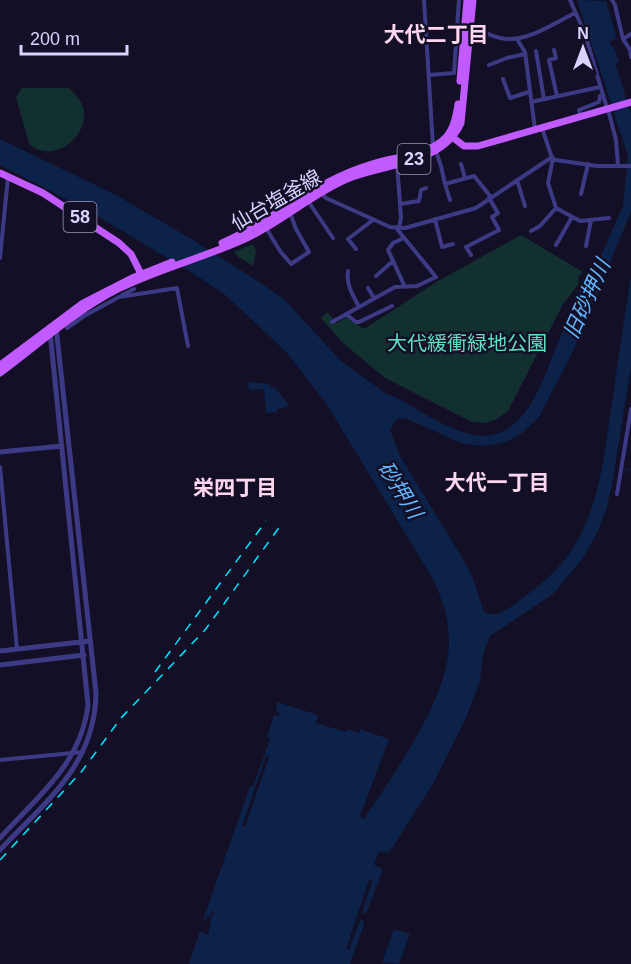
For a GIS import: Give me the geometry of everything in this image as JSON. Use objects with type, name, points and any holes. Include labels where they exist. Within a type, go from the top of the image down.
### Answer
[{"type":"main road","name":"23","points":[[451,136],[461,123],[467,0]]},
{"type":"main road","name":"23","points":[[451,136],[457,112],[458,74],[473,0]]},
{"type":"main road","points":[[451,136],[464,146],[474,147],[631,103]]},
{"type":"main road","name":"仙台塩釜線","points":[[0,373],[99,294],[266,228],[290,213],[318,190],[357,175],[397,164],[434,149],[451,136]]},
{"type":"main road","name":"仙台塩釜線","points":[[215,248],[262,224],[357,169],[434,149]]},
{"type":"main road","name":"58","points":[[4,175],[43,193],[119,243],[131,254],[142,276]]},
{"type":"main road","name":"仙台塩釜線","points":[[0,365],[53,329],[83,314],[104,297],[142,276]]},
{"type":"street","points":[[424,0],[434,149],[450,200]]},
{"type":"street","points":[[429,75],[458,74],[459,0]]},
{"type":"street","points":[[570,0],[585,34],[608,109],[620,165]]},
{"type":"street","points":[[612,0],[616,2],[623,39],[630,50],[631,57]]},
{"type":"street","points":[[467,29],[502,39],[517,39],[575,13]]},
{"type":"street","points":[[623,39],[631,34]]},
{"type":"street","points":[[517,39],[525,54],[529,92],[538,129],[552,158],[548,183],[556,208],[580,221],[609,218]]},
{"type":"street","points":[[555,50],[556,58],[549,60],[557,96]]},
{"type":"street","points":[[536,51],[544,99]]},
{"type":"street","points":[[489,65],[525,54]]},
{"type":"street","points":[[503,79],[510,98],[529,92]]},
{"type":"street","points":[[531,102],[600,87]]},
{"type":"street","points":[[581,117],[579,110],[599,102],[600,96],[603,95]]},
{"type":"street","points":[[318,190],[326,198],[398,228],[476,208],[552,158],[588,164],[631,165]]},
{"type":"street","points":[[332,322],[395,287],[417,286],[436,277],[398,228],[397,164]]},
{"type":"street","points":[[461,164],[465,178]]},
{"type":"street","points":[[581,194],[588,164]]},
{"type":"street","points":[[0,258],[4,175]]},
{"type":"street","points":[[444,184],[474,176],[498,213],[492,217],[499,230],[466,247],[471,255]]},
{"type":"street","points":[[516,180],[525,206]]},
{"type":"street","points":[[399,204],[418,201],[421,190],[426,188]]},
{"type":"street","points":[[307,200],[333,238]]},
{"type":"street","points":[[531,231],[540,226],[556,208]]},
{"type":"street","points":[[266,228],[291,264],[309,252],[290,213]]},
{"type":"street","points":[[556,245],[572,217]]},
{"type":"street","points":[[356,249],[348,239],[374,219]]},
{"type":"street","points":[[435,219],[442,248],[453,244]]},
{"type":"street","points":[[586,246],[591,220]]},
{"type":"street","points":[[404,238],[393,243],[388,250],[405,286]]},
{"type":"street","points":[[376,276],[393,261]]},
{"type":"street","points":[[348,271],[349,288],[359,307]]},
{"type":"street","points":[[119,297],[177,288],[188,346]]},
{"type":"street","points":[[368,288],[374,298]]},
{"type":"street","points":[[68,328],[83,314],[134,290]]},
{"type":"street","points":[[346,315],[359,322],[392,306]]},
{"type":"street","points":[[0,838],[62,771],[75,751],[82,733],[88,705],[62,446],[53,329]]},
{"type":"street","points":[[0,850],[74,769],[83,752],[95,712],[96,693],[69,444],[60,397]]},
{"type":"street","points":[[617,494],[631,409]]},
{"type":"street","points":[[0,452],[69,444]]},
{"type":"street","points":[[0,467],[17,649]]},
{"type":"street","points":[[0,651],[90,641]]},
{"type":"street","points":[[0,665],[84,655],[92,652]]},
{"type":"street","points":[[0,760],[83,752]]},
{"type":"green space","points":[[22,88],[69,88],[80,101],[84,111],[80,131],[74,139],[66,146],[48,151],[29,144],[16,97]]},
{"type":"green space","name":"大代緩衝緑地公園","points":[[521,235],[583,272],[578,277],[578,285],[563,304],[508,411],[497,419],[486,423],[472,422],[385,378],[342,342],[321,318],[327,312],[337,323],[346,317],[364,329],[438,281]]},
{"type":"green space","points":[[253,244],[256,252],[253,266],[234,252]]},
{"type":"water","points":[[577,0],[606,1],[617,39],[609,41],[611,47],[614,47],[619,62],[615,63],[631,113],[631,212],[573,351],[539,417],[512,439],[484,446],[461,443],[405,418],[397,419],[390,430],[400,456],[472,576],[484,612],[494,614],[508,609],[543,582],[564,561],[575,545],[590,512],[604,458],[631,276],[631,367],[612,484],[598,531],[583,558],[553,594],[490,636],[483,654],[480,681],[465,720],[434,782],[389,853],[379,851],[374,865],[383,869],[366,914],[362,913],[371,883],[349,948],[360,919],[364,921],[364,924],[350,964],[189,964],[200,931],[208,935],[212,914],[215,914],[212,910],[210,917],[207,916],[205,921],[203,920],[250,786],[253,786],[270,739],[267,737],[274,715],[279,716],[280,712],[276,711],[277,702],[318,715],[316,723],[346,732],[348,729],[359,733],[360,729],[389,739],[360,816],[364,819],[418,734],[440,686],[447,663],[449,641],[446,617],[433,579],[326,403],[287,353],[223,293],[194,274],[87,210],[0,165],[0,139],[116,195],[259,282],[284,299],[341,361],[388,395],[453,428],[474,435],[491,435],[506,430],[529,407],[545,376],[587,273],[595,269],[623,206],[628,156]]},
{"type":"water","points":[[248,382],[269,384],[290,406],[277,409],[277,412],[266,413],[264,389],[249,390]]},
{"type":"water","points":[[394,929],[410,934],[399,964],[382,962]]},
{"type":"pier","points":[[574,0],[576,0],[611,103],[607,104]]},
{"type":"pier","points":[[266,756],[269,757],[245,827],[242,826]]},
{"type":"pier","points":[[369,880],[372,883],[362,912],[366,914],[368,911],[367,917],[361,915],[366,919],[364,924],[363,920],[360,920],[349,950],[346,949]]},
{"type":"waterway","points":[[626,470],[631,469]]},
{"type":"railway","points":[[155,672],[266,521]]},
{"type":"railway","points":[[0,860],[82,771],[121,718],[205,630],[283,522]]},
{"type":"district","name":"大代二丁目","points":[[436,35]]},
{"type":"district","name":"大代一丁目","points":[[497,483]]},
{"type":"district","name":"栄四丁目","points":[[235,488]]},
{"type":"water label","name":"旧砂押川","points":[[587,299]]},
{"type":"water label","name":"砂押川","points":[[400,490]]}]
